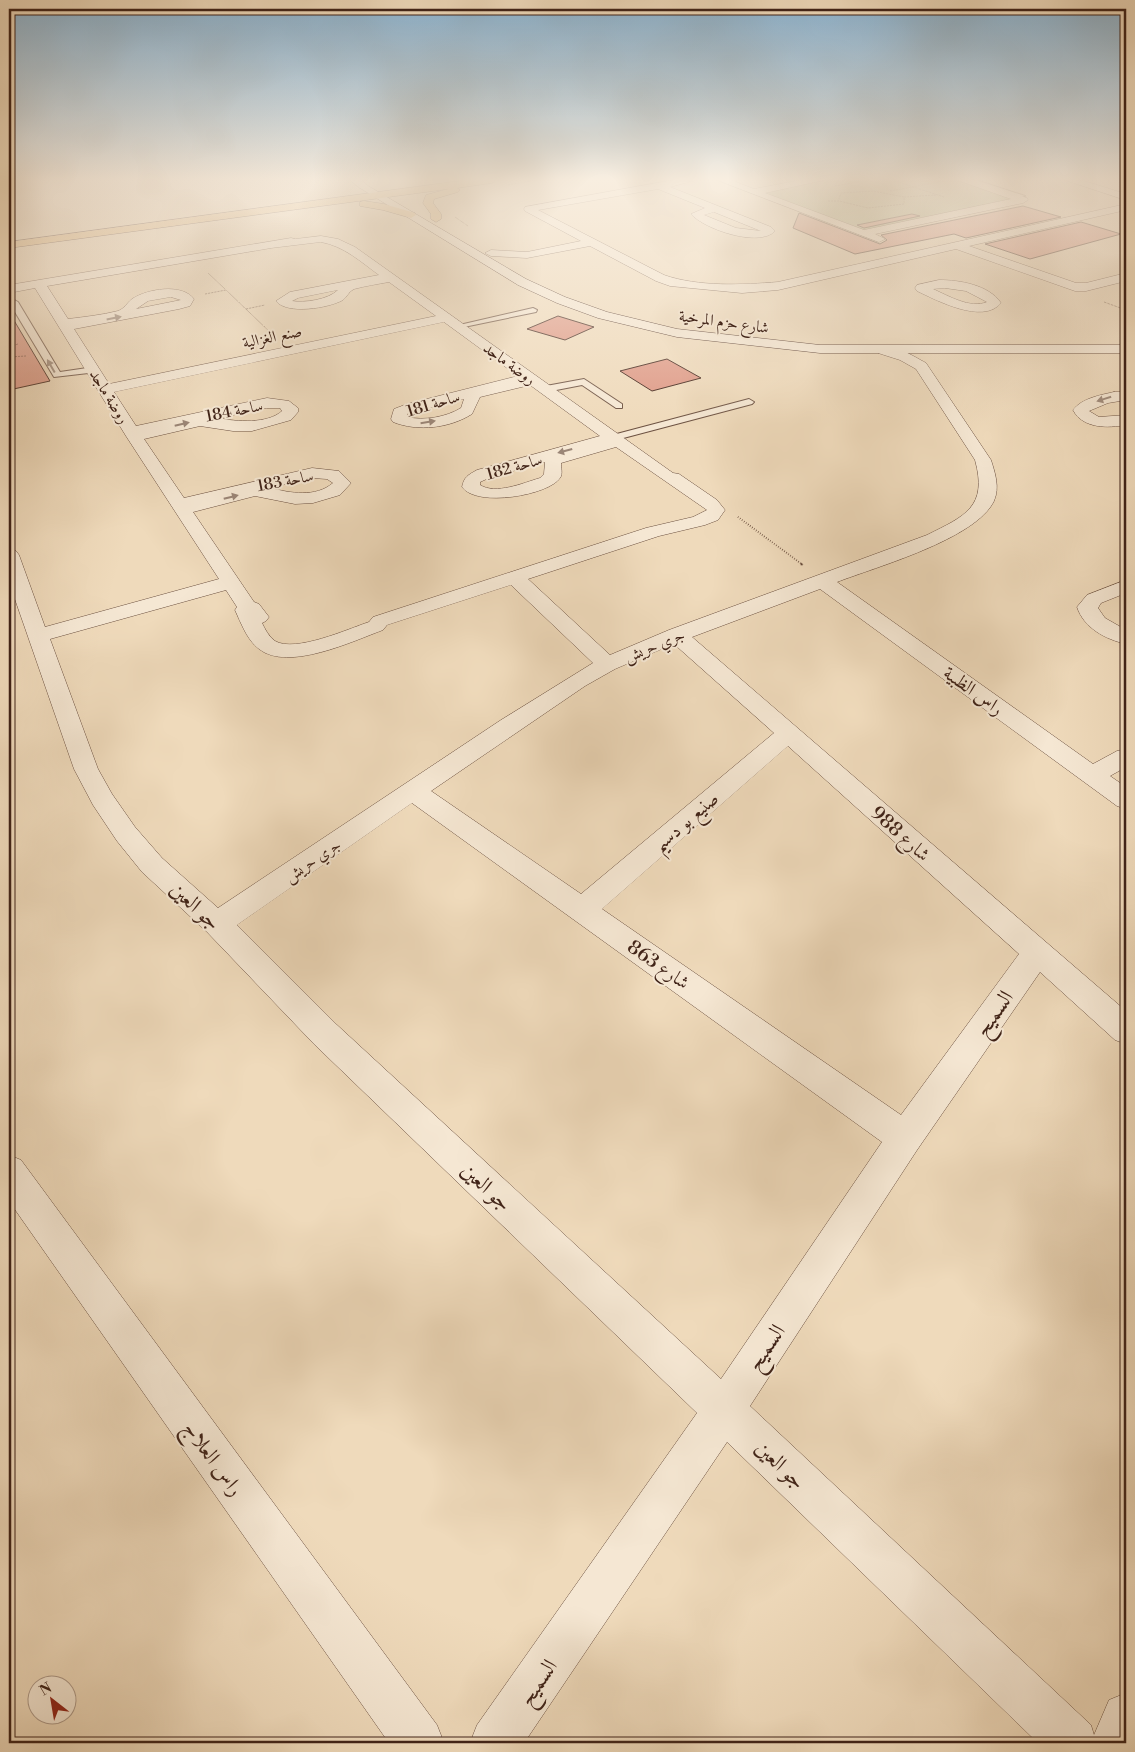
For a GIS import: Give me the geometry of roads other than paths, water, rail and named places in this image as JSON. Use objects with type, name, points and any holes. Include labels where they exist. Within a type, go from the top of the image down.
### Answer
[{"type":"street","name":"روضة ماجد","points":[[9,290],[173,262]]},
{"type":"street","name":"روضة ماجد","points":[[39,284],[104,389],[247,607],[245,610],[260,639],[273,649],[284,651],[315,646],[514,577],[653,532],[712,516],[716,510],[706,500],[673,478],[669,478],[615,440],[368,262]]},
{"type":"street","name":"شارع حزم المرخية","points":[[488,262],[522,282],[561,300],[603,314],[677,333],[820,349],[1126,350]]},
{"type":"street","name":"شارع حزم المرخية","points":[[517,262],[573,296],[611,309],[723,332],[825,342],[1126,342]]},
{"type":"street","points":[[629,262],[674,283],[732,289],[764,288],[886,262]]},
{"type":"street","points":[[1003,262],[1075,287],[1086,287],[1126,277]]},
{"type":"street","points":[[868,266],[886,273]]},
{"type":"street","points":[[389,278],[352,286],[333,299],[308,305],[288,305],[282,301],[294,295],[321,289],[389,278]]},
{"type":"street","points":[[321,289],[342,292]]},
{"type":"street","points":[[174,294],[187,297],[188,301],[146,312],[65,326],[123,314],[141,299],[155,295],[174,294]]},
{"type":"street","points":[[131,308],[146,312]]},
{"type":"street","name":"صنع الغزالية","points":[[104,389],[446,318]]},
{"type":"street","points":[[883,350],[905,357],[921,366],[924,357],[938,350]]},
{"type":"street","name":"جري حريش","points":[[217,924],[541,703],[608,664],[677,635],[934,539],[958,527],[976,513],[987,497],[990,486],[989,476],[983,460],[921,366]]},
{"type":"street","name":"ساحة 181","points":[[531,379],[475,394],[467,410],[446,419],[418,424],[403,422],[398,415],[404,409],[444,398],[531,379]]},
{"type":"street","points":[[1126,396],[1101,400],[1081,410],[1084,416],[1103,422],[1126,425]]},
{"type":"street","points":[[444,398],[470,401]]},
{"type":"street","name":"ساحة 184","points":[[133,434],[224,418]]},
{"type":"street","name":"ساحة 182","points":[[615,440],[553,460],[553,476],[551,480],[502,493],[480,493],[471,487],[472,480],[477,476],[524,462],[615,440]]},
{"type":"street","points":[[524,462],[552,467]]},
{"type":"street","name":"روضة ماجد","points":[[653,532],[690,516],[699,508],[693,498],[668,480],[669,478]]},
{"type":"street","name":"ساحة 183","points":[[182,506],[281,487]]},
{"type":"street","name":"جو العين","points":[[10,561],[40,635],[86,769],[102,799],[126,834],[152,865],[217,924],[325,1034],[724,1410],[1073,1743]]},
{"type":"street","points":[[514,577],[608,664]]},
{"type":"street","name":"راس الظبية","points":[[822,581],[1126,800]]},
{"type":"street","points":[[40,635],[231,582]]},
{"type":"street","points":[[1126,586],[1094,599],[1087,607],[1090,617],[1096,622],[1126,636]]},
{"type":"street","points":[[1126,594],[1109,603],[1106,611],[1110,620],[1126,636]]},
{"type":"street","name":"شارع 988","points":[[677,635],[1126,1030]]},
{"type":"street","name":"صنيع بو دسيم","points":[[582,910],[788,733]]},
{"type":"street","points":[[1092,775],[1126,757]]},
{"type":"street","name":"شارع 863","points":[[413,791],[904,1138]]},
{"type":"street","name":"السميح","points":[[494,1743],[724,1410],[904,1138],[1037,952]]},
{"type":"street","name":"راس العلاج","points":[[9,1172],[419,1743]]},
{"type":"street","points":[[1116,1743],[1126,1717]]},
{"type":"lane","points":[[9,299],[14,302],[56,375],[94,370]]},
{"type":"lane","points":[[459,326],[533,310]]},
{"type":"lane","points":[[546,389],[584,382],[619,406]]},
{"type":"lane","points":[[615,440],[749,402]]}]
